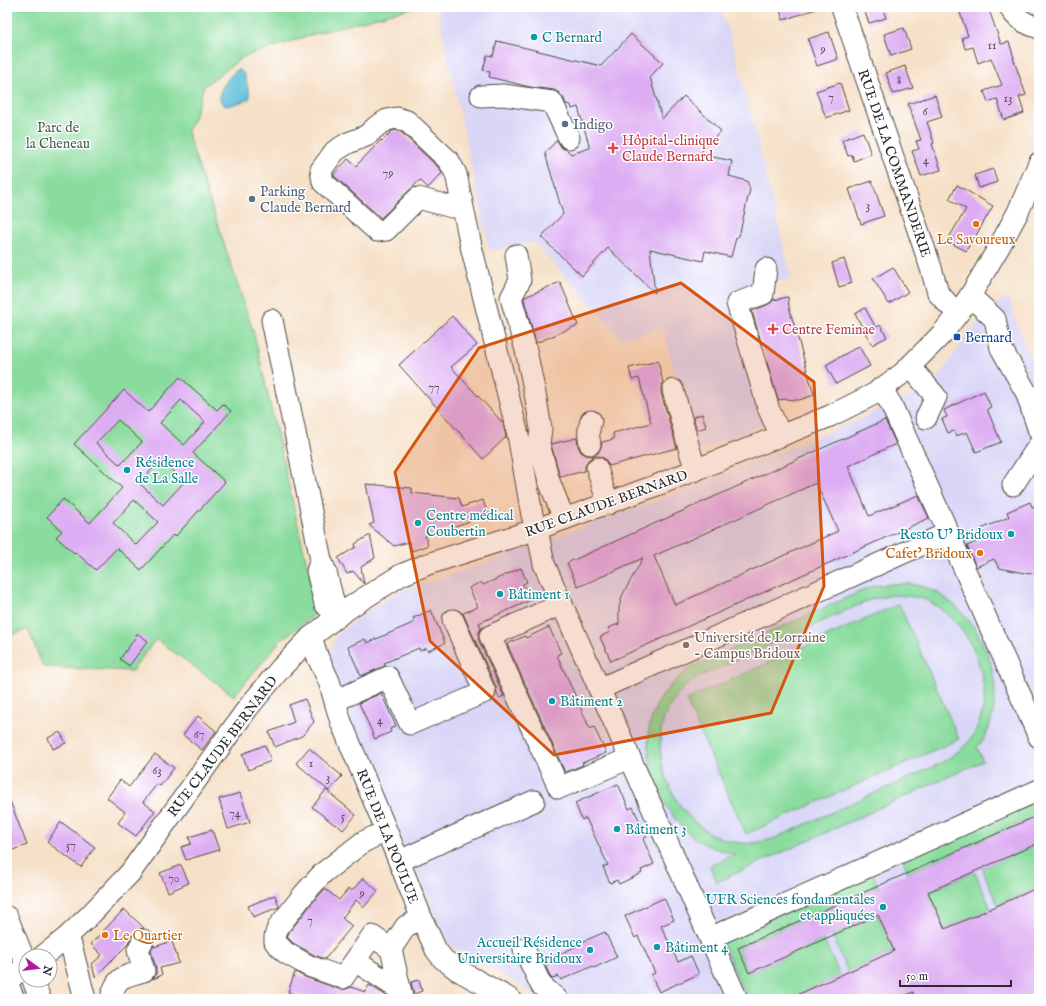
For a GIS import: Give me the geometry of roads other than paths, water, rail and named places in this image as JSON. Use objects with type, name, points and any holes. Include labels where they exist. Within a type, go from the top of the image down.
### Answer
[{"type":"street","name":"RUE DE LA COMMANDERIE","points":[[842,7],[938,293],[948,305],[965,304],[995,319],[1001,348],[1026,392],[1039,430]]},
{"type":"street","points":[[1010,7],[1018,18],[1028,25],[1039,28]]},
{"type":"street","points":[[481,96],[504,95],[552,102],[569,138]]},
{"type":"street","points":[[462,206],[452,207],[418,198],[386,230],[377,231],[324,182],[322,170],[335,151],[348,143],[366,136],[377,126],[387,120],[397,118],[407,121],[449,161],[456,174],[471,246],[518,435],[532,515],[537,529],[544,564],[737,999]]},
{"type":"street","name":"RUE CLAUDE BERNARD","points":[[53,948],[66,938],[101,904],[130,873],[247,709],[281,668],[311,637],[361,600],[401,575],[428,564],[537,529],[608,504],[830,416],[874,394],[903,373],[942,334],[965,304],[999,247],[1033,195],[1039,163]]},
{"type":"street","points":[[516,255],[520,280],[511,298],[526,350],[533,384],[541,429],[539,444],[549,482],[564,519]]},
{"type":"street","points":[[766,270],[763,294],[737,302],[769,410],[781,436]]},
{"type":"street","points":[[272,320],[321,560],[317,571],[325,604],[337,617]]},
{"type":"street","points":[[910,366],[936,397],[926,418]]},
{"type":"street","points":[[881,388],[890,404],[1039,737]]},
{"type":"street","points":[[673,390],[696,470]]},
{"type":"street","points":[[590,444],[588,429],[591,421]]},
{"type":"street","points":[[1013,485],[1039,445]]},
{"type":"street","points":[[597,468],[608,504]]},
{"type":"street","points":[[599,689],[948,533]]},
{"type":"street","points":[[562,604],[490,636],[560,788],[630,758]]},
{"type":"street","points":[[335,701],[388,678],[410,724],[485,692],[453,620]]},
{"type":"street","name":"RUE DE LA POULUE","points":[[311,637],[318,658],[329,681],[341,722],[436,950],[443,959],[456,969],[510,999]]},
{"type":"street","points":[[710,938],[1039,790]]},
{"type":"street","points":[[399,861],[534,801]]},
{"type":"street","points":[[386,831],[363,842],[323,874],[304,894],[279,926],[275,942],[291,956],[309,966],[343,978],[372,936],[391,948],[401,994]]},
{"type":"street","points":[[7,918],[19,948]]},
{"type":"street","points":[[391,948],[406,926],[422,919]]},
{"type":"street","points":[[66,938],[71,945],[85,999]]},
{"type":"street","points":[[111,999],[114,987],[122,978],[144,971],[138,950],[143,940]]},
{"type":"street","points":[[524,949],[541,984],[557,999]]},
{"type":"street","points":[[355,961],[401,994]]},
{"type":"street","points":[[14,999],[7,981],[18,973]]},
{"type":"street","points":[[36,988],[40,999]]},
{"type":"water","points":[[239,69],[244,74],[250,95],[249,99],[228,106],[223,105],[219,97],[222,89],[229,77]]},
{"type":"place","name":"C Bernard","points":[[534,37]]},
{"type":"place","name":"Indigo","points":[[565,124]]},
{"type":"place","name":"Hôpital-clinique Claude Bernard","points":[[613,148]]},
{"type":"place","name":"Parking Claude Bernard","points":[[252,199]]},
{"type":"place","name":"Le Savoureux","points":[[976,224]]},
{"type":"place","name":"Centre Feminae","points":[[773,329]]},
{"type":"place","name":"Bernard","points":[[957,337]]},
{"type":"place","name":"Résidence de La Salle","points":[[127,470]]},
{"type":"place","name":"Centre médical Coubertin","points":[[418,523]]},
{"type":"place","name":"Resto U’ Bridoux","points":[[1011,534]]},
{"type":"place","name":"Cafet’ Bridoux","points":[[980,553]]},
{"type":"place","name":"Bâtiment 1","points":[[500,594]]},
{"type":"place","name":"Université de Lorraine - Campus Bridoux","points":[[686,645]]},
{"type":"place","name":"Bâtiment 2","points":[[552,701]]},
{"type":"place","name":"Bâtiment 3","points":[[617,829]]},
{"type":"place","name":"UFR Sciences fondamentales et appliquées","points":[[883,907]]},
{"type":"place","name":"Le Quartier","points":[[105,935]]},
{"type":"place","name":"Bâtiment 4","points":[[657,947]]},
{"type":"place","name":"Accueil Résidence Universitaire Bridoux","points":[[590,950]]},
{"type":"park label","name":"Parc de la Cheneau","points":[[58,136]]}]
